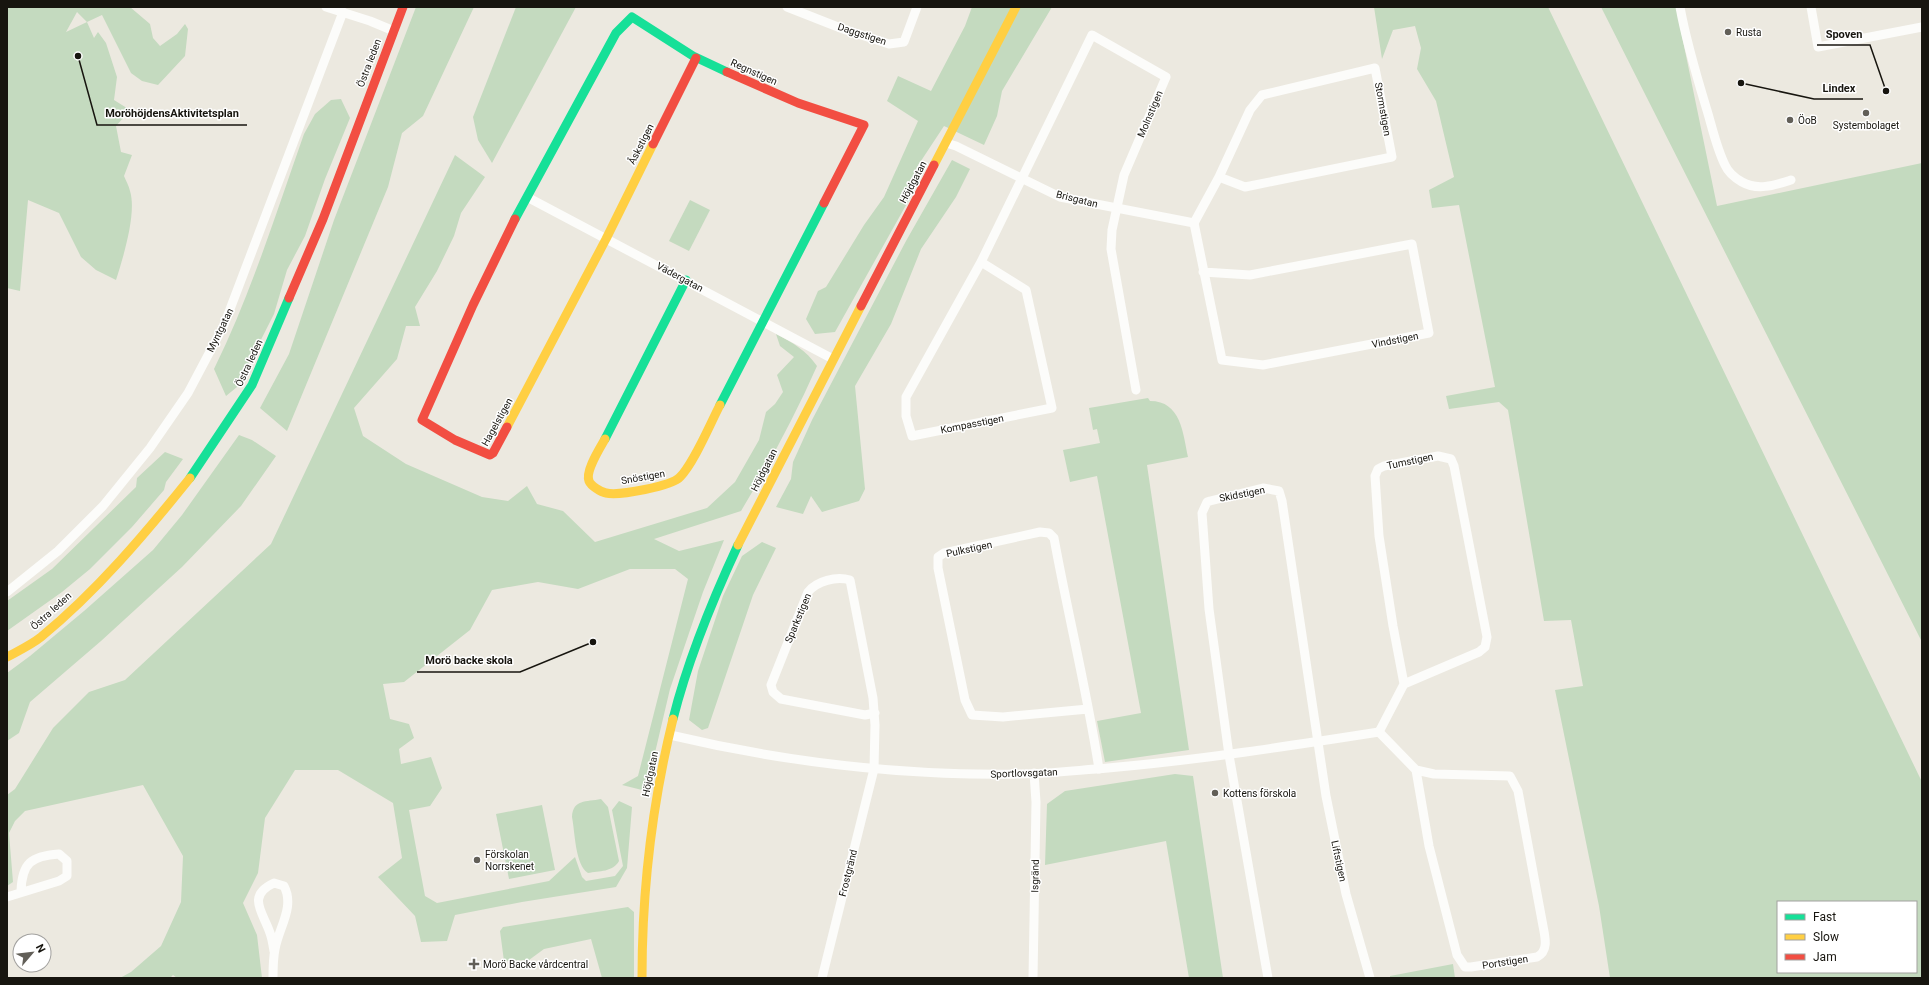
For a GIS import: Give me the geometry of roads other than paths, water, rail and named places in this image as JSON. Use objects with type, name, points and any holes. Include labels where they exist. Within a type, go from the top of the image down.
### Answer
[{"type":"street","points":[[326,7],[370,20],[394,30]]},
{"type":"street","name":"Östra leden","points":[[7,658],[40,638],[97,585],[160,516],[199,467],[252,385],[324,219],[359,120],[403,7]]},
{"type":"street","name":"Daggstigen","points":[[787,7],[844,29],[889,44],[904,42],[917,7]]},
{"type":"street","name":"Höjdgatan","points":[[642,978],[641,948],[644,887],[649,839],[657,790],[687,671],[722,579],[743,534],[1016,7]]},
{"type":"street","points":[[1680,7],[1700,88],[1725,165],[1732,175],[1750,187],[1770,186],[1791,180]]},
{"type":"street","points":[[1811,7],[1818,47],[1922,27]]},
{"type":"street","name":"Myntgatan","points":[[7,592],[58,551],[103,506],[150,448],[188,392],[224,325],[343,12]]},
{"type":"street","name":"Regnstigen","points":[[527,197],[616,33],[632,17],[670,44],[696,58],[784,97],[858,122],[864,126],[763,322]]},
{"type":"street","name":"Molnstigen","points":[[1021,178],[1092,35],[1166,76],[1124,175],[1112,230],[1111,250],[1136,390]]},
{"type":"street","name":"Åskstigen","points":[[606,239],[696,58]]},
{"type":"street","name":"Stormstigen","points":[[1194,223],[1219,177],[1250,110],[1262,95],[1375,68],[1392,158],[1245,188],[1219,177]]},
{"type":"street","name":"Brisgatan","points":[[946,143],[956,146],[1060,197],[1194,223]]},
{"type":"street","name":"Kompasstigen","points":[[981,262],[1026,290],[1052,408],[912,436],[906,416],[906,397],[981,262],[1021,178]]},
{"type":"street","name":"Hagelstigen","points":[[527,197],[473,305],[426,409],[422,420],[441,433],[490,456],[493,453],[606,239]]},
{"type":"street","name":"Vädergatan","points":[[527,197],[833,359]]},
{"type":"street","name":"Vindstigen","points":[[1194,223],[1203,272],[1222,360],[1263,365],[1429,333],[1412,244],[1250,275],[1203,272]]},
{"type":"street","name":"Snöstigen","points":[[686,280],[588,472],[588,481],[606,493],[633,492],[672,483],[680,478],[688,467],[763,322]]},
{"type":"street","name":"Tumstigen","points":[[1444,456],[1451,459],[1454,466],[1487,637],[1485,647],[1479,652],[1404,684],[1392,626],[1379,536],[1375,476],[1378,469],[1384,466],[1444,456]]},
{"type":"street","name":"Skidstigen","points":[[1229,755],[1209,609],[1202,513],[1207,502],[1210,500],[1263,488],[1279,490],[1282,501],[1318,742]]},
{"type":"street","name":"Pulkstigen","points":[[1088,708],[1003,717],[972,715],[964,700],[938,568],[938,557],[944,554],[1040,532],[1049,533],[1054,538],[1088,708],[1099,769]]},
{"type":"street","name":"Sparkstigen","points":[[874,769],[875,713],[850,580],[842,578],[814,585],[808,592],[771,685],[773,692],[781,698],[865,714],[875,713]]},
{"type":"street","points":[[1404,684],[1379,732],[1416,770]]},
{"type":"street","name":"Sportlovsgatan","points":[[670,735],[773,757],[874,769],[935,773],[1034,774],[1177,762],[1379,732]]},
{"type":"street","name":"Liftstigen","points":[[1318,742],[1326,796],[1346,894],[1370,978]]},
{"type":"street","points":[[1229,755],[1268,978]]},
{"type":"street","name":"Frostgränd","points":[[822,978],[874,769]]},
{"type":"street","name":"Portstigen","points":[[1416,770],[1434,774],[1510,776],[1518,791],[1543,926],[1545,949],[1542,954],[1537,957],[1471,967],[1466,967],[1462,963],[1457,955],[1429,846],[1416,770]]},
{"type":"street","name":"Isgränd","points":[[1033,978],[1036,802],[1034,774]]},
{"type":"street","points":[[7,897],[60,881],[67,876],[67,861],[58,854],[40,856],[28,864],[21,878],[21,892]]},
{"type":"street","points":[[273,978],[274,951],[270,932],[262,916],[258,898],[263,888],[274,883],[284,886],[289,895],[288,907],[274,951]]},
{"type":"place","name":"Rusta","points":[[1728,32]]},
{"type":"place","name":"MoröhöjdensAktivitetsplan","points":[[78,56]]},
{"type":"place","name":"Lindex","points":[[1741,83]]},
{"type":"place","name":"Spoven","points":[[1886,91]]},
{"type":"place","name":"Systembolaget","points":[[1866,113]]},
{"type":"place","name":"ÖoB","points":[[1790,120]]},
{"type":"place","name":"Morö backe skola","points":[[593,642]]},
{"type":"place","name":"Kottens förskola","points":[[1215,793]]},
{"type":"place","name":"Förskolan Norrskenet","points":[[477,860]]},
{"type":"place","name":"Morö Backe vårdcentral","points":[[474,964]]}]
